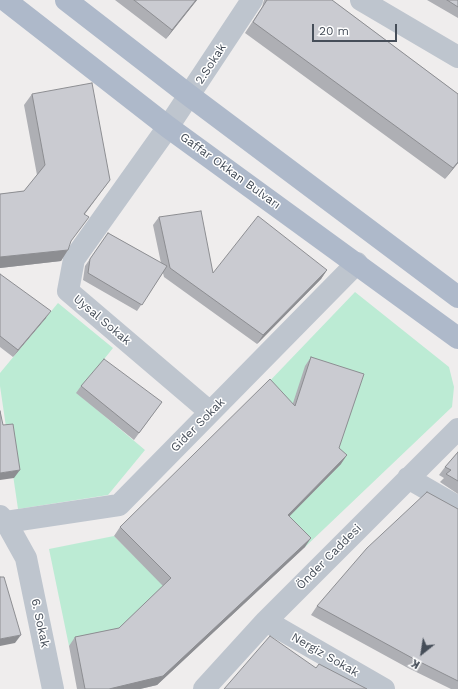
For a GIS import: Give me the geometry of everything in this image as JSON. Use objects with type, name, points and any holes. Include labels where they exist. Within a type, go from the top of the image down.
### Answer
[{"type":"main road","name":"Gaffar Okkan Bulvarı","points":[[5,0],[168,127],[357,263],[458,338]]},
{"type":"main road","points":[[66,0],[190,96],[458,297]]},
{"type":"street","name":"2.Sokak","points":[[168,127],[190,96],[252,0]]},
{"type":"street","points":[[361,0],[458,57]]},
{"type":"street","name":"Uysal Sokak","points":[[168,127],[74,259],[68,292],[210,412]]},
{"type":"street","name":"Gider Sokak","points":[[3,519],[119,505],[357,263]]},
{"type":"street","name":"Önder Caddesi","points":[[204,689],[266,621],[458,429]]},
{"type":"street","points":[[408,478],[458,507]]},
{"type":"street","name":"6. Sokak","points":[[3,519],[26,558],[53,689]]},
{"type":"street","name":"Nergiz Sokak","points":[[266,621],[384,689]]},
{"type":"green space","points":[[355,292],[449,367],[454,387],[452,407],[305,547],[282,524],[263,388]]},
{"type":"green space","points":[[58,303],[113,348],[77,393],[145,450],[108,495],[18,509],[0,386],[0,373]]},
{"type":"green space","points":[[114,536],[165,587],[112,637],[69,646],[49,549]]},
{"type":"building","points":[[134,0],[196,0],[172,30]]},
{"type":"building","points":[[267,0],[332,0],[458,94],[458,162],[453,168],[253,22]]},
{"type":"building","points":[[447,0],[458,0],[458,7]]},
{"type":"building","points":[[92,83],[110,180],[84,214],[89,217],[71,241],[68,250],[0,257],[0,194],[24,191],[45,165],[32,94]]},
{"type":"building","points":[[201,211],[213,273],[258,216],[327,270],[263,335],[170,268],[159,217]]},
{"type":"building","points":[[108,233],[167,266],[142,305],[88,273],[90,259]]},
{"type":"building","points":[[0,274],[51,311],[18,350],[0,336]]},
{"type":"building","points":[[311,357],[364,374],[339,448],[347,455],[288,515],[311,538],[163,676],[109,689],[85,689],[75,637],[119,628],[171,578],[120,527],[270,379],[295,406]]},
{"type":"building","points":[[104,359],[162,402],[139,433],[81,386]]},
{"type":"building","points":[[0,411],[3,425],[13,424],[20,470],[0,473]]},
{"type":"building","points":[[458,452],[458,481],[446,474],[451,470],[445,467]]},
{"type":"building","points":[[427,492],[458,509],[458,681],[414,659],[317,606],[367,548]]},
{"type":"building","points":[[0,577],[4,577],[21,635],[0,639]]},
{"type":"building","points":[[270,636],[316,668],[319,664],[367,689],[224,689]]}]
